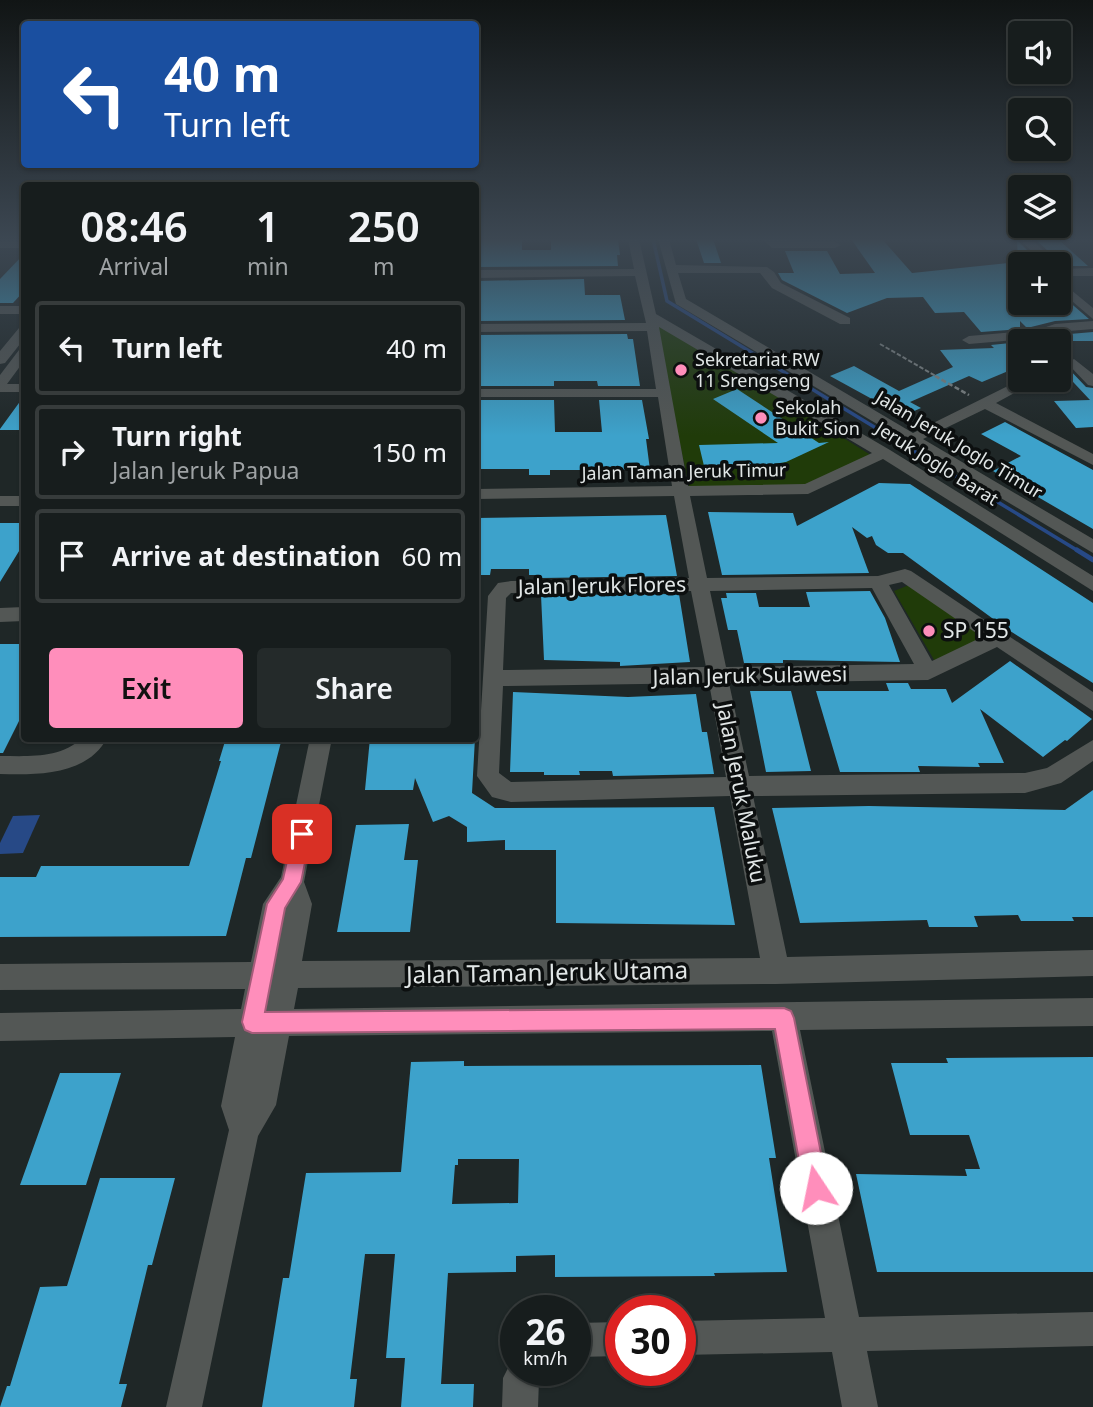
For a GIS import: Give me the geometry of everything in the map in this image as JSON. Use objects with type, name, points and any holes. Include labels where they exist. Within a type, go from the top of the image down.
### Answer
[{"type":"street","name":"Jalan Jeruk Maluku","points":[[647,305],[681,492],[776,971]]},
{"type":"street","name":"Jalan Jeruk Joglo Timur","points":[[686,305],[1093,547]]},
{"type":"street","points":[[814,305],[845,321]]},
{"type":"street","points":[[0,310],[21,310]]},
{"type":"street","points":[[479,328],[651,322]]},
{"type":"street","name":"Jeruk Joglo Barat","points":[[651,322],[884,453],[1093,585]]},
{"type":"street","points":[[969,340],[1039,334],[1055,328],[1093,325]]},
{"type":"street","points":[[0,360],[21,335]]},
{"type":"street","points":[[0,386],[21,358]]},
{"type":"street","points":[[1071,364],[1079,362],[1093,383]]},
{"type":"street","points":[[0,386],[21,388]]},
{"type":"street","points":[[912,439],[1008,391]]},
{"type":"street","points":[[479,393],[664,393]]},
{"type":"street","points":[[983,402],[1093,460]]},
{"type":"street","name":"Jalan Taman Jeruk Timur","points":[[479,494],[808,489],[884,453]]},
{"type":"street","points":[[0,501],[21,501]]},
{"type":"street","name":"Jalan Jeruk Flores","points":[[1093,703],[910,577],[900,575],[878,582],[505,588],[497,596],[488,776],[500,790],[511,792],[1025,783],[1054,775],[1093,749]]},
{"type":"street","points":[[878,582],[928,672]]},
{"type":"street","points":[[0,615],[21,614]]},
{"type":"street","name":"Jalan Jeruk Sulawesi","points":[[494,678],[719,677],[928,672],[999,638]]},
{"type":"street","points":[[0,765],[48,765],[66,760],[92,742]]},
{"type":"street","points":[[184,1407],[244,1130],[261,1105],[265,1022],[273,976],[276,904],[292,882],[320,742]]},
{"type":"street","points":[[273,976],[290,948],[299,904],[292,882]]},
{"type":"street","name":"Jalan Taman Jeruk Utama","points":[[0,977],[776,971],[1093,963]]},
{"type":"street","name":"Jalan Taman Jeruk Utama","points":[[0,1027],[1093,1012]]},
{"type":"street","points":[[784,1018],[860,1407]]},
{"type":"street","points":[[696,1338],[1093,1329]]},
{"type":"street","points":[[520,1407],[521,1386]]},
{"type":"path","points":[[880,344],[983,402]]},
{"type":"green space","points":[[653,318],[877,459],[811,488],[690,491]]},
{"type":"green space","points":[[909,585],[984,638],[937,665],[894,591]]},
{"type":"water","points":[[40,815],[23,853],[0,854],[0,843],[13,816]]},
{"type":"building","points":[[479,305],[622,305],[625,320],[479,321]]},
{"type":"building","points":[[831,305],[869,305],[847,313]]},
{"type":"building","points":[[929,305],[1008,305],[1008,315],[1071,315],[1072,305],[1089,319],[1055,321],[1027,328],[1020,321],[1020,329],[981,332],[964,312],[935,313]]},
{"type":"building","points":[[1093,332],[1093,341],[1071,341],[1071,334]]},
{"type":"building","points":[[627,334],[628,339],[633,339],[640,386],[598,386],[597,381],[554,381],[554,386],[479,386],[479,335]]},
{"type":"building","points":[[1008,343],[1008,371],[982,382],[969,376],[910,402],[921,408],[903,416],[830,376],[854,366],[899,391],[953,367],[940,350],[994,348],[991,345]]},
{"type":"building","points":[[1071,371],[1086,387],[1093,388],[1093,427],[1076,428],[1054,401],[1090,400],[1071,380]]},
{"type":"building","name":"Sekolah Bukit Sion","points":[[737,389],[819,443],[829,442],[786,462],[762,466],[704,466],[699,445],[778,443],[713,399]]},
{"type":"building","points":[[21,400],[21,430],[0,429]]},
{"type":"building","points":[[479,400],[554,400],[555,432],[602,432],[599,400],[642,400],[649,439],[646,439],[650,470],[550,470],[550,475],[529,475],[529,469],[479,469]]},
{"type":"building","points":[[1005,422],[1093,470],[1093,529],[993,471],[1021,456],[981,434]]},
{"type":"building","points":[[879,483],[910,484],[1093,603],[1093,683],[1007,629],[903,553],[888,553],[876,545],[872,536],[867,538],[852,527],[869,573],[722,575],[708,512],[793,513],[797,526]]},
{"type":"building","points":[[666,515],[677,576],[541,578],[541,575],[529,575],[529,569],[491,569],[490,575],[479,575],[479,518]]},
{"type":"building","points":[[0,523],[21,523],[21,548],[0,582]]},
{"type":"building","points":[[870,591],[885,618],[900,662],[783,660],[783,663],[744,663],[737,630],[728,630],[721,598],[727,598],[726,593],[756,593],[759,607],[810,607],[806,592]]},
{"type":"building","points":[[679,594],[690,662],[620,666],[620,662],[544,660],[541,595]]},
{"type":"building","points":[[0,644],[21,644],[21,717],[3,753],[0,753]]},
{"type":"building","points":[[1010,661],[1092,719],[1043,757],[980,709],[1004,763],[978,763],[980,767],[918,766],[920,772],[840,772],[816,691],[889,691],[886,683],[908,683],[911,689],[946,689],[952,703]]},
{"type":"building","points":[[750,691],[791,691],[811,771],[766,772]]},
{"type":"building","points":[[513,692],[628,697],[696,694],[702,732],[707,732],[714,774],[613,776],[612,771],[579,771],[580,775],[510,772]]},
{"type":"building","points":[[225,742],[281,742],[251,858],[246,858],[226,936],[0,937],[0,877],[36,877],[41,866],[189,866]]},
{"type":"building","points":[[370,742],[475,742],[472,793],[495,808],[714,807],[735,925],[556,923],[556,850],[505,850],[505,840],[467,842],[467,827],[449,816],[433,822],[415,778],[413,790],[365,790]]},
{"type":"building","points":[[1093,790],[1093,917],[1072,917],[1074,921],[1021,921],[1018,915],[974,916],[978,927],[929,927],[927,920],[800,923],[772,808],[869,806],[1065,810]]},
{"type":"building","points":[[409,824],[404,860],[418,860],[410,932],[337,932],[356,825]]},
{"type":"building","points":[[1093,1057],[1093,1272],[877,1272],[856,1174],[967,1176],[965,1169],[980,1169],[969,1135],[910,1135],[891,1063],[948,1063],[946,1058]]},
{"type":"building","points":[[464,1061],[464,1066],[761,1065],[776,1158],[769,1158],[787,1272],[714,1273],[715,1276],[555,1277],[555,1255],[516,1256],[516,1272],[448,1273],[441,1384],[474,1384],[473,1407],[401,1407],[405,1358],[386,1358],[395,1254],[365,1254],[350,1379],[357,1379],[354,1407],[262,1407],[283,1278],[289,1278],[306,1173],[401,1172],[411,1062]],"holes":[[[458,1159],[519,1159],[518,1203],[452,1204],[455,1165],[458,1165]]]},
{"type":"building","points":[[60,1073],[121,1073],[86,1185],[20,1185]]},
{"type":"building","points":[[100,1178],[175,1178],[152,1265],[148,1265],[119,1384],[127,1384],[121,1407],[0,1407],[7,1386],[10,1386],[40,1287],[67,1286]]},
{"type":"waterway","points":[[673,305],[1080,552]]},
{"type":"waterway","points":[[1077,550],[1093,560]]},
{"type":"place","name":"Sekretariat RW 11 Srengseng","points":[[681,370]]},
{"type":"place","name":"Sekolah Bukit Sion","points":[[761,418]]},
{"type":"place","name":"SP 155","points":[[929,631]]},
{"type":"route","points":[[302,834],[292,882],[276,904],[252,1022],[784,1018],[816,1188]]}]
